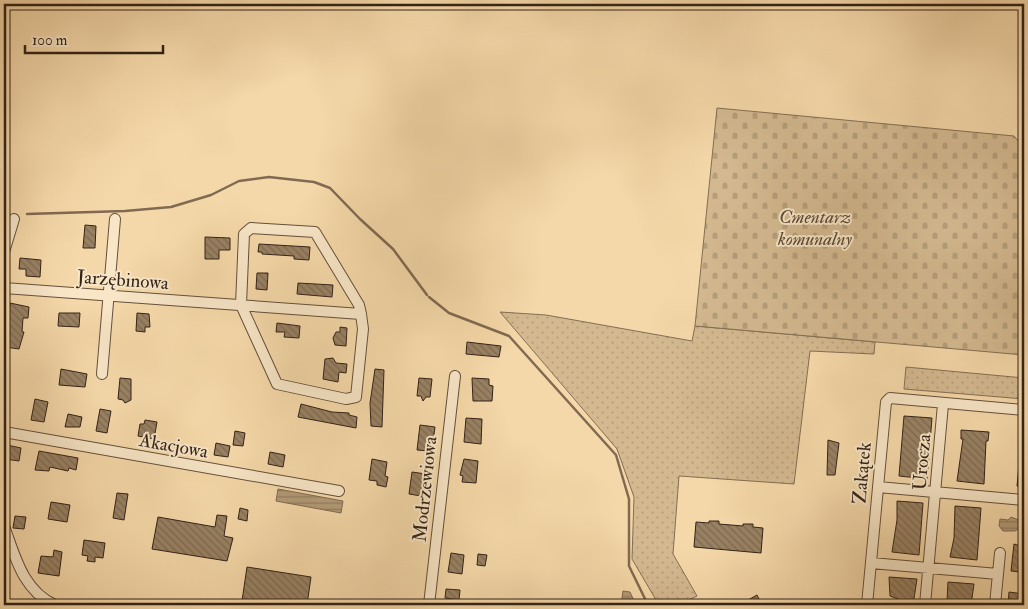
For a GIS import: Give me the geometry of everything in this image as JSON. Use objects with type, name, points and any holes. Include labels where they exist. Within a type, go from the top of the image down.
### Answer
[{"type":"street","points":[[4,252],[14,219]]},
{"type":"street","points":[[102,374],[115,219]]},
{"type":"street","points":[[251,228],[315,232],[359,306],[361,314],[363,329],[356,398],[346,399],[277,384],[240,304],[244,234],[251,228]]},
{"type":"street","name":"Jarzębinowa","points":[[4,288],[361,314]]},
{"type":"street","name":"Modrzewiowa","points":[[429,605],[455,376]]},
{"type":"street","name":"Zakątek","points":[[867,605],[886,402],[890,398],[943,404]]},
{"type":"street","points":[[943,404],[1024,410]]},
{"type":"street","name":"Urocza","points":[[925,605],[943,404]]},
{"type":"street","name":"Akacjowa","points":[[4,432],[339,491]]},
{"type":"street","points":[[878,487],[1024,500]]},
{"type":"street","points":[[4,526],[20,570],[29,586],[44,600],[55,605]]},
{"type":"street","points":[[995,605],[1000,553]]},
{"type":"street","points":[[871,563],[998,574]]},
{"type":"green space","name":"Cmentarz komunalny","points":[[717,108],[1014,136],[1024,148],[1024,355],[695,326]]},
{"type":"green space","points":[[500,312],[546,315],[692,341],[695,326],[875,342],[874,354],[810,351],[794,484],[679,476],[673,554],[697,596],[678,605],[659,605],[632,559],[634,497],[617,449]]},
{"type":"green space","points":[[906,367],[1024,378],[1024,399],[904,389]]},
{"type":"shaded area","points":[[278,489],[343,501],[341,513],[276,501]]},
{"type":"shaded area","points":[[1011,517],[1019,520],[1024,517],[1024,526],[1015,531],[1003,531],[999,526],[1000,519],[1008,520]]},
{"type":"shaded area","points":[[623,591],[630,592],[636,605],[621,605]]},
{"type":"building","points":[[85,225],[96,226],[95,248],[83,248]]},
{"type":"building","points":[[205,237],[230,238],[230,250],[219,250],[219,259],[205,259]]},
{"type":"building","points":[[259,244],[310,247],[309,260],[294,259],[294,256],[262,254],[262,252],[258,252]]},
{"type":"building","points":[[20,258],[41,260],[40,277],[26,276],[26,269],[19,269]]},
{"type":"building","points":[[257,273],[268,273],[267,290],[256,289]]},
{"type":"building","points":[[298,283],[333,285],[332,297],[297,294]]},
{"type":"building","points":[[10,303],[29,307],[28,318],[23,318],[22,332],[24,332],[19,349],[5,347],[4,329],[8,329]]},
{"type":"building","points":[[59,313],[80,313],[79,327],[58,326]]},
{"type":"building","points":[[137,313],[149,314],[150,327],[145,327],[145,332],[136,331]]},
{"type":"building","points":[[277,323],[300,326],[299,338],[284,337],[285,332],[276,332]]},
{"type":"building","points":[[340,327],[347,328],[346,346],[335,345],[333,338],[336,332],[340,332]]},
{"type":"building","points":[[467,342],[501,346],[499,357],[466,354]]},
{"type":"building","points":[[333,358],[336,363],[347,364],[346,373],[339,372],[338,382],[323,379],[325,359]]},
{"type":"building","points":[[61,369],[87,374],[85,387],[59,385]]},
{"type":"building","points":[[375,369],[384,370],[382,427],[371,426],[370,403]]},
{"type":"building","points":[[120,378],[131,379],[131,400],[125,403],[123,400],[118,399]]},
{"type":"building","points":[[419,378],[432,379],[430,397],[426,397],[423,401],[421,396],[417,396]]},
{"type":"building","points":[[472,378],[489,379],[489,385],[493,386],[492,401],[473,401]]},
{"type":"building","points":[[35,399],[48,402],[44,422],[31,420]]},
{"type":"building","points":[[301,404],[332,412],[349,413],[349,415],[357,417],[356,428],[298,417]]},
{"type":"building","points":[[100,409],[111,411],[107,433],[96,431]]},
{"type":"building","points":[[68,414],[82,417],[80,427],[65,427]]},
{"type":"building","points":[[904,416],[932,418],[927,479],[899,476]]},
{"type":"building","points":[[466,418],[482,419],[481,444],[464,442]]},
{"type":"building","points":[[145,420],[157,422],[154,439],[138,436],[140,424],[144,424]]},
{"type":"building","points":[[420,425],[435,427],[433,442],[430,441],[429,451],[417,450]]},
{"type":"building","points":[[961,430],[989,432],[988,441],[986,441],[984,484],[957,481],[963,439],[961,439]]},
{"type":"building","points":[[235,431],[245,433],[243,446],[233,445]]},
{"type":"building","points":[[828,440],[839,443],[835,475],[827,475]]},
{"type":"building","points":[[216,443],[230,446],[228,457],[214,455]]},
{"type":"building","points":[[7,445],[21,448],[19,461],[5,459],[4,449],[6,449]]},
{"type":"building","points":[[39,451],[78,458],[76,470],[69,468],[68,471],[50,467],[49,471],[35,470]]},
{"type":"building","points":[[270,452],[285,455],[283,467],[268,464]]},
{"type":"building","points":[[372,459],[387,462],[385,476],[388,477],[386,487],[377,485],[377,481],[369,480]]},
{"type":"building","points":[[464,459],[478,461],[476,483],[462,482],[463,476],[460,475]]},
{"type":"building","points":[[1019,465],[1024,466],[1024,487],[1017,486]]},
{"type":"building","points":[[412,472],[426,474],[421,496],[409,494]]},
{"type":"building","points":[[117,493],[128,494],[124,520],[113,518]]},
{"type":"building","points":[[897,501],[923,503],[919,555],[892,552],[897,520]]},
{"type":"building","points":[[51,502],[70,505],[67,522],[48,519]]},
{"type":"building","points":[[955,506],[981,508],[977,560],[950,557],[954,538]]},
{"type":"building","points":[[240,508],[248,510],[247,521],[238,519]]},
{"type":"building","points":[[217,515],[227,516],[224,536],[233,538],[227,561],[152,549],[158,517],[215,527]]},
{"type":"building","points":[[15,516],[26,517],[24,529],[13,528]]},
{"type":"building","points":[[709,521],[719,521],[719,524],[743,526],[743,524],[753,524],[753,527],[763,528],[761,553],[694,547],[696,522],[709,523]]},
{"type":"building","points":[[84,540],[105,543],[103,558],[95,557],[95,562],[87,561],[88,556],[82,555]]},
{"type":"building","points":[[1014,544],[1024,547],[1024,571],[1011,571]]},
{"type":"building","points":[[54,550],[62,552],[59,576],[38,573],[41,556],[53,557]]},
{"type":"building","points":[[451,553],[464,555],[462,574],[448,572]]},
{"type":"building","points":[[478,554],[487,555],[485,566],[477,565]]},
{"type":"building","points":[[247,567],[311,577],[307,605],[268,605],[242,601]]},
{"type":"building","points":[[889,577],[917,579],[913,605],[897,605],[898,599],[890,596]]},
{"type":"building","points":[[948,582],[974,584],[971,605],[955,605],[947,601]]},
{"type":"building","points":[[446,589],[460,590],[459,600],[445,598]]},
{"type":"building","points":[[1009,592],[1024,594],[1024,605],[1008,605]]},
{"type":"building","points":[[757,595],[762,605],[739,605]]},
{"type":"waterway","points":[[27,214],[125,211],[171,207],[211,195],[239,181],[269,177],[314,182],[330,188],[393,249],[427,295]]},
{"type":"waterway","points":[[429,297],[449,313],[509,336],[616,455],[629,499],[629,566],[648,605]]}]
